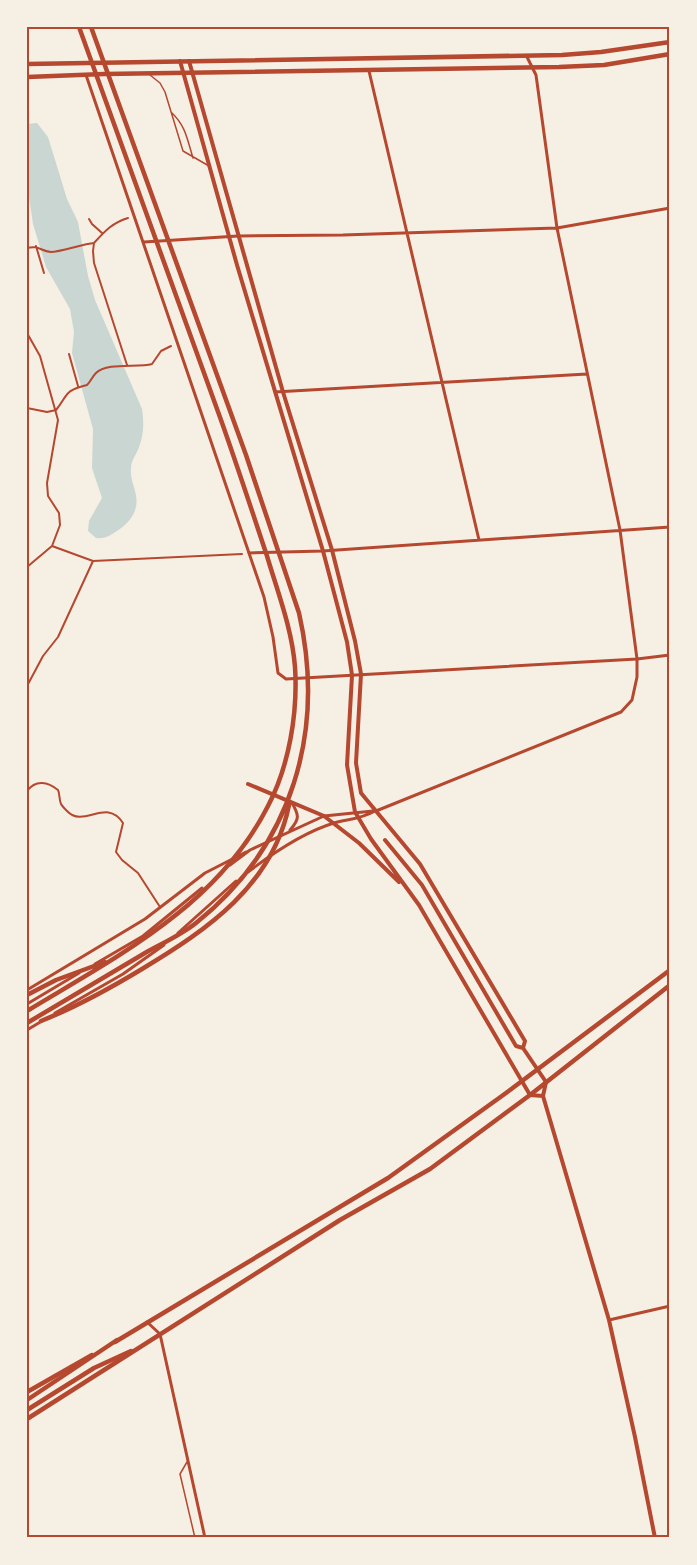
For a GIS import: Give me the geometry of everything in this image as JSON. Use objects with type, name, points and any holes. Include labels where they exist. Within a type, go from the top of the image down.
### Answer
[{"type":"main road","points":[[27,1011],[162,926],[215,882],[257,826],[269,804],[286,755],[293,714],[295,668],[288,621],[235,459],[79,27]]},
{"type":"main road","points":[[27,1023],[195,924],[228,894],[266,846],[284,813],[302,755],[307,718],[309,675],[299,613],[246,455],[91,27]]},
{"type":"main road","points":[[27,64],[526,55],[601,52],[670,42]]},
{"type":"main road","points":[[27,77],[533,67],[604,64],[670,54]]},
{"type":"main road","points":[[188,60],[283,392],[332,550],[355,640],[361,674],[356,763],[361,793],[420,864],[525,1041],[523,1048]]},
{"type":"main road","points":[[180,61],[323,551],[347,642],[352,675],[347,765],[355,812],[404,887],[419,905],[530,1095]]},
{"type":"main road","points":[[248,784],[324,816],[358,843],[404,887]]},
{"type":"main road","points":[[41,1022],[101,993],[200,932],[238,898],[267,862],[278,843],[287,817],[292,790]]},
{"type":"main road","points":[[386,840],[422,885],[516,1046],[523,1048],[546,1082],[543,1096],[609,1320],[655,1538]]},
{"type":"main road","points":[[27,995],[56,980],[116,957]]},
{"type":"main road","points":[[27,1392],[388,1178],[670,970]]},
{"type":"main road","points":[[27,1419],[340,1220],[430,1169],[530,1095],[670,985]]},
{"type":"main road","points":[[530,1095],[543,1096]]},
{"type":"main road","points":[[27,1400],[117,1340]]},
{"type":"main road","points":[[27,1410],[94,1368],[131,1351]]},
{"type":"street","points":[[27,1030],[152,955],[232,884],[287,845],[333,823],[358,819],[621,712],[632,700],[637,677],[637,659],[620,530],[557,228],[536,75],[526,55]]},
{"type":"street","points":[[368,69],[479,540]]},
{"type":"street","points":[[86,75],[249,553],[269,617],[278,673],[286,679],[637,659],[670,655]]},
{"type":"street","points":[[144,242],[238,236],[557,228],[670,208]]},
{"type":"street","points":[[127,365],[93,258],[94,243],[102,233],[115,222],[128,218]]},
{"type":"street","points":[[89,219],[102,233]]},
{"type":"street","points":[[27,248],[36,246],[53,252],[94,243]]},
{"type":"street","points":[[36,246],[44,273]]},
{"type":"street","points":[[27,333],[40,356],[56,410],[58,425],[47,483],[48,496],[60,516],[60,525],[52,546],[27,567]]},
{"type":"street","points":[[27,408],[47,412],[56,410],[65,394],[91,382],[97,372],[127,365],[152,364],[161,351],[171,346]]},
{"type":"street","points":[[69,354],[79,387]]},
{"type":"street","points":[[275,392],[587,374]]},
{"type":"street","points":[[249,553],[323,551],[670,527]]},
{"type":"street","points":[[52,546],[93,561],[242,554]]},
{"type":"street","points":[[27,686],[43,656],[58,637],[93,561]]},
{"type":"street","points":[[27,790],[30,786],[41,782],[50,784],[58,790],[61,805],[71,815],[83,817],[101,812],[112,812],[119,817],[123,823],[116,852],[138,873],[160,908]]},
{"type":"street","points":[[289,831],[297,823],[298,814],[292,803]]},
{"type":"street","points":[[27,990],[145,919],[205,873],[324,816],[375,811]]},
{"type":"street","points":[[27,1005],[143,936],[250,850]]},
{"type":"street","points":[[609,1320],[670,1306]]},
{"type":"street","points":[[147,1322],[160,1334],[205,1538]]},
{"type":"lane","points":[[147,73],[160,83],[183,151],[193,159],[212,168]]},
{"type":"lane","points":[[171,112],[184,127],[193,159]]},
{"type":"lane","points":[[188,1462],[180,1474],[195,1538]]},
{"type":"shaded area","points":[[37,123],[48,137],[67,199],[78,222],[95,300],[142,409],[142,437],[131,468],[136,497],[134,514],[122,527],[102,538],[96,538],[88,531],[89,521],[102,498],[92,468],[93,429],[72,353],[74,332],[70,309],[46,267],[33,224],[27,184],[27,124]]}]
